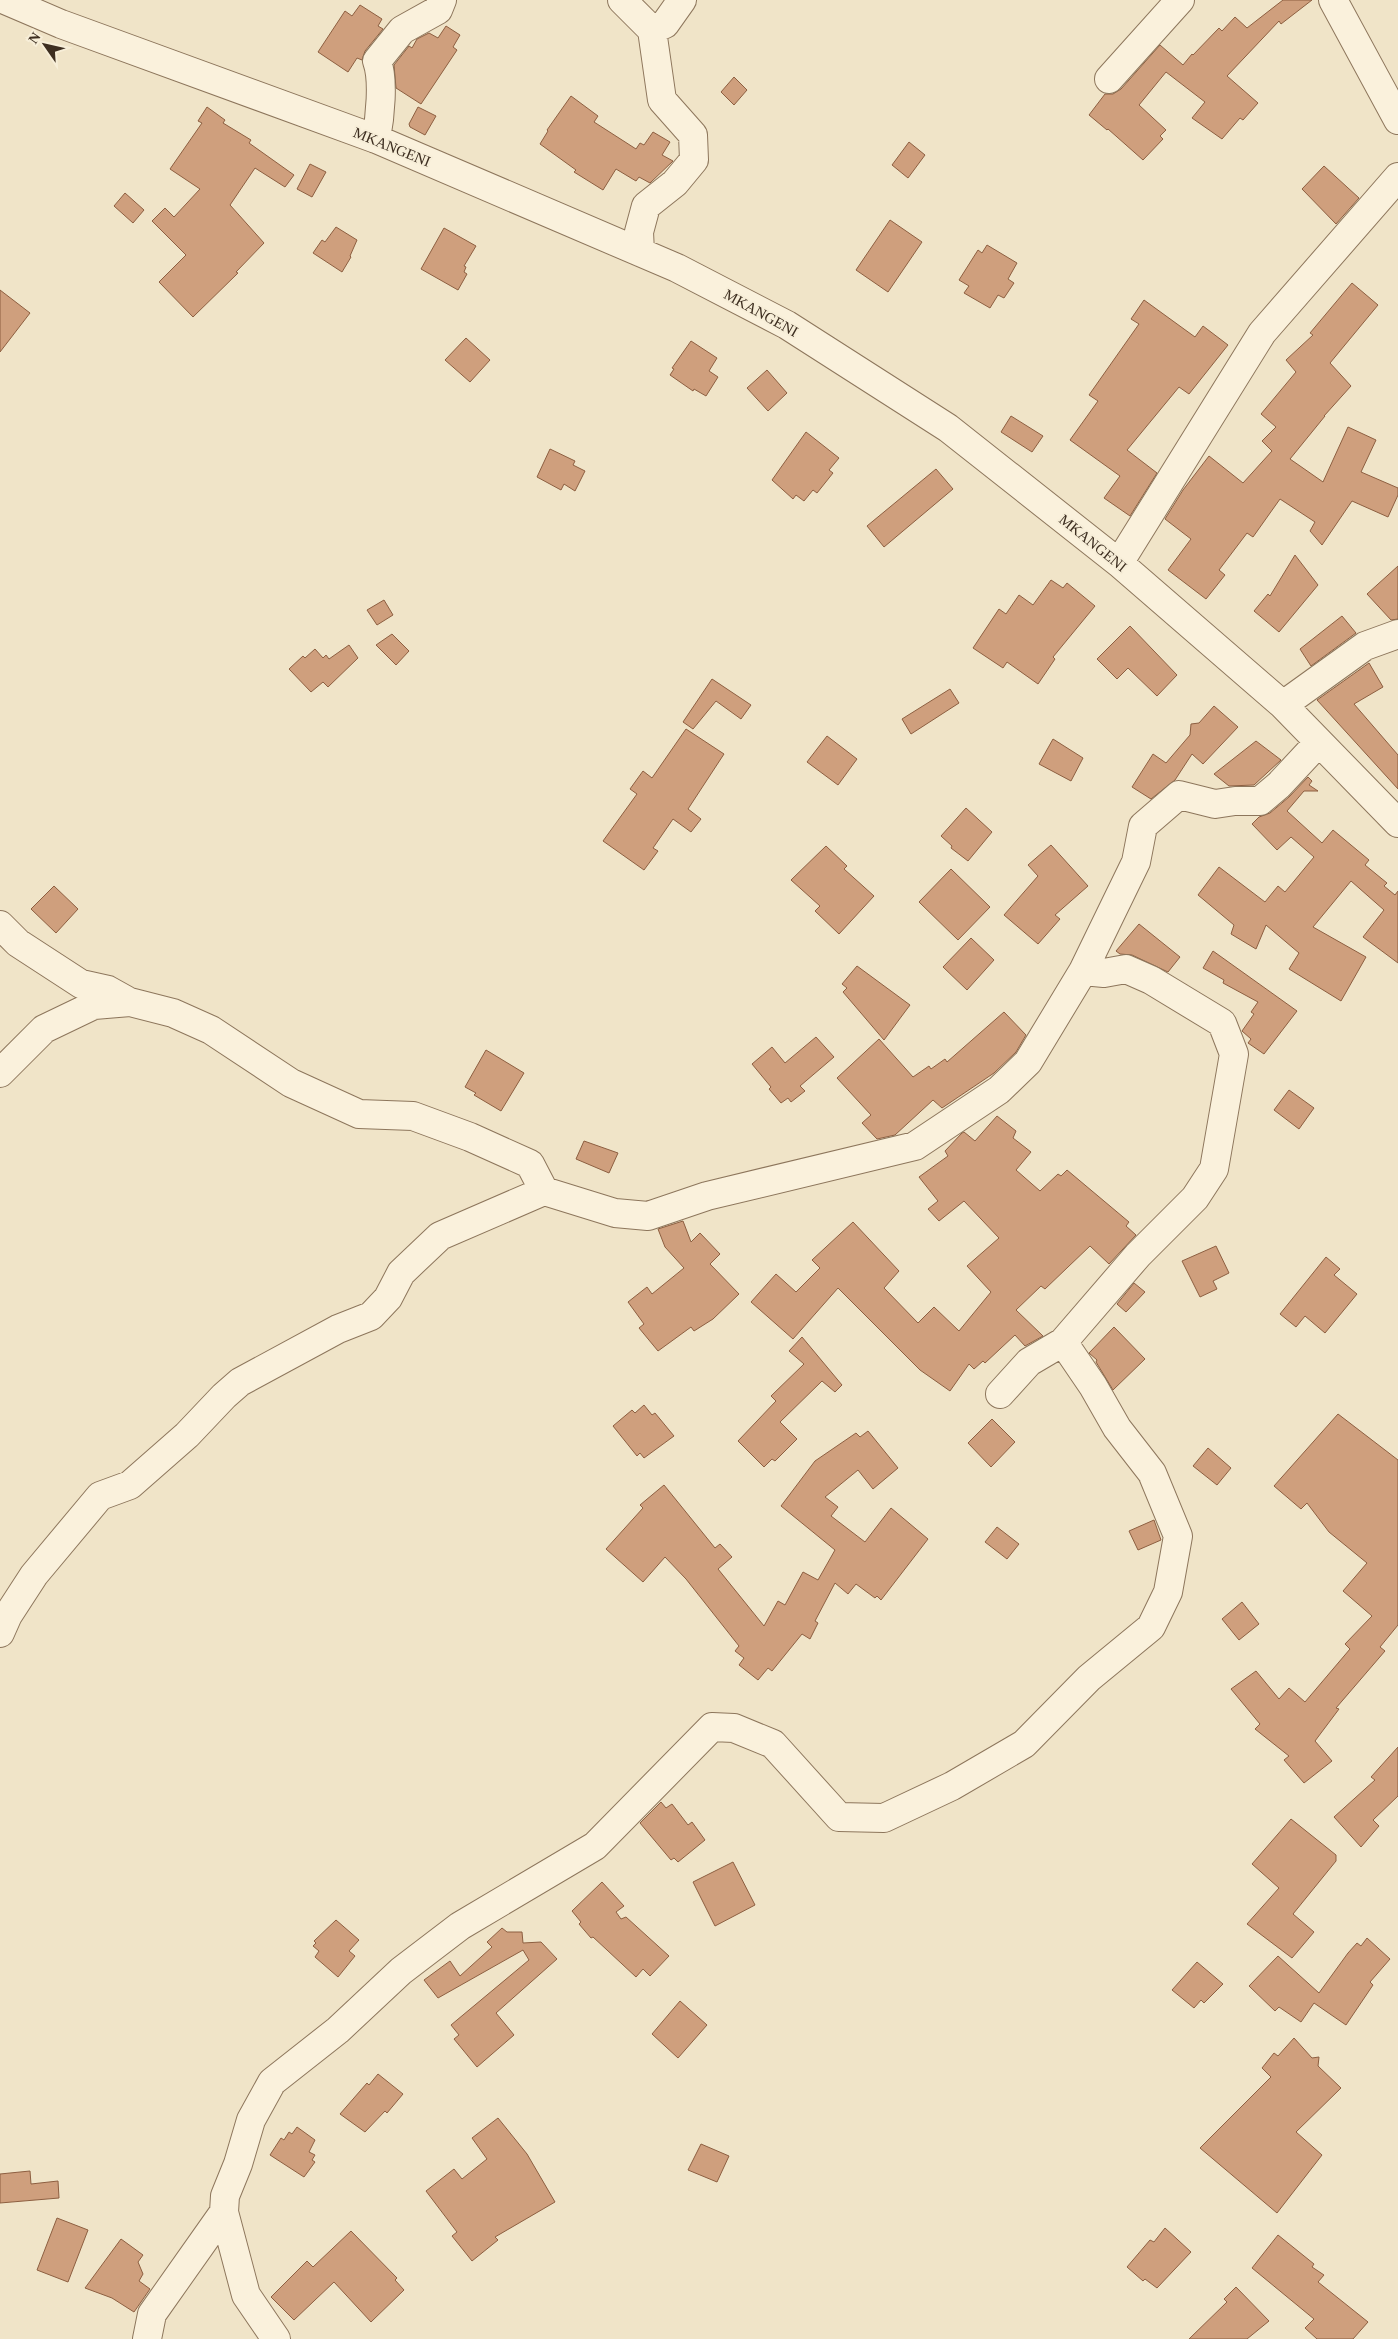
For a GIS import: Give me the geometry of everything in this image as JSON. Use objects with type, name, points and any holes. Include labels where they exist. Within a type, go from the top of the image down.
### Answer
[{"type":"street","name":"MKANGENI","points":[[5,0],[61,24],[376,139],[677,268],[787,325],[948,428],[1119,563],[1283,704],[1398,822]]},
{"type":"street","points":[[376,139],[380,120],[381,73],[377,61],[402,30],[438,10],[442,0]]},
{"type":"street","points":[[622,0],[652,30],[662,100],[694,135],[694,160],[675,183],[646,206],[639,232],[640,252]]},
{"type":"street","points":[[652,30],[665,24],[682,0]]},
{"type":"street","points":[[1109,79],[1180,0]]},
{"type":"street","points":[[1333,0],[1398,120]]},
{"type":"street","points":[[1119,563],[1262,333],[1398,177]]},
{"type":"street","points":[[1283,704],[1365,646],[1398,634]]},
{"type":"street","points":[[0,1633],[8,1615],[34,1575],[100,1496],[130,1484],[187,1435],[240,1382],[330,1333],[371,1316],[388,1298],[401,1273],[440,1236],[544,1191],[615,1213],[648,1216],[716,1194],[915,1146],[1009,1082],[1028,1062],[1083,971],[1136,862],[1143,826],[1179,795],[1215,804],[1235,801],[1260,801],[1279,785],[1319,742]]},
{"type":"street","points":[[0,924],[18,943],[81,984],[108,990],[130,1002],[173,1013],[211,1030],[291,1083],[359,1114],[413,1116],[470,1137],[530,1164],[544,1191]]},
{"type":"street","points":[[1000,1394],[1028,1362],[1063,1342],[1138,1255],[1195,1198],[1214,1169],[1234,1054],[1222,1023],[1150,980],[1126,969],[1104,973],[1083,971]]},
{"type":"street","points":[[0,1073],[44,1028],[94,1005],[130,1002]]},
{"type":"street","points":[[276,2339],[246,2296],[224,2212],[225,2196],[238,2164],[252,2120],[272,2082],[338,2030],[401,1971],[460,1926],[596,1846],[712,1727],[734,1728],[773,1744],[840,1818],[884,1818],[952,1786],[1024,1744],[1089,1678],[1151,1627],[1168,1592],[1178,1536],[1152,1473],[1117,1428],[1093,1386],[1063,1342]]},
{"type":"street","points":[[147,2339],[152,2314],[224,2212]]},
{"type":"building","points":[[1283,0],[1312,0],[1281,24],[1279,21],[1227,76],[1258,103],[1243,120],[1240,118],[1222,139],[1192,118],[1205,102],[1166,72],[1139,105],[1166,130],[1160,136],[1163,139],[1143,160],[1089,115],[1105,94],[1113,94],[1121,89],[1160,45],[1183,65],[1219,28],[1222,31],[1235,17],[1247,28]]},
{"type":"building","points":[[360,5],[382,19],[378,26],[383,29],[365,51],[362,60],[357,58],[348,72],[318,52],[345,11],[352,16]]},
{"type":"building","points":[[446,26],[460,35],[453,47],[457,50],[421,104],[396,88],[394,65],[409,46],[412,48],[417,39],[429,33],[438,38]]},
{"type":"building","points":[[734,77],[747,90],[734,105],[721,92]]},
{"type":"building","points":[[571,96],[598,116],[594,122],[636,149],[640,143],[644,145],[653,132],[670,142],[662,155],[673,161],[650,183],[639,177],[636,181],[616,169],[603,190],[574,172],[576,170],[540,144],[547,130]]},
{"type":"building","points":[[207,107],[225,120],[223,123],[251,140],[249,143],[294,175],[285,187],[255,168],[230,205],[264,243],[236,272],[238,273],[193,317],[159,282],[186,255],[152,221],[165,208],[174,217],[200,189],[170,169],[202,123],[198,121]]},
{"type":"building","points":[[418,107],[436,116],[425,135],[410,127],[409,124]]},
{"type":"building","points":[[909,142],[925,155],[908,178],[892,165]]},
{"type":"building","points":[[310,164],[326,172],[312,197],[297,189]]},
{"type":"building","points":[[1324,166],[1359,198],[1336,224],[1302,189]]},
{"type":"building","points":[[125,193],[144,210],[133,223],[114,206]]},
{"type":"building","points":[[890,220],[922,242],[888,292],[856,270]]},
{"type":"building","points":[[336,227],[357,240],[351,257],[342,272],[313,253],[322,240],[325,242]]},
{"type":"building","points":[[444,228],[476,246],[464,266],[466,267],[464,272],[467,274],[458,290],[421,269]]},
{"type":"building","points":[[987,245],[1017,263],[1008,279],[1014,283],[1004,298],[998,295],[990,308],[964,293],[969,286],[959,280],[978,250],[982,253]]},
{"type":"building","points":[[1352,283],[1378,305],[1330,363],[1351,386],[1290,459],[1323,482],[1348,427],[1376,440],[1361,472],[1398,488],[1398,495],[1388,517],[1352,501],[1322,545],[1310,531],[1315,522],[1280,499],[1253,537],[1247,533],[1219,570],[1225,575],[1206,599],[1168,570],[1191,539],[1165,519],[1183,490],[1209,456],[1243,483],[1272,451],[1262,441],[1276,427],[1261,414],[1296,372],[1286,360],[1313,335],[1310,333]]},
{"type":"building","points":[[0,290],[30,313],[0,352]]},
{"type":"building","points":[[1144,300],[1195,337],[1203,326],[1228,345],[1189,394],[1179,387],[1127,450],[1157,473],[1130,516],[1104,498],[1120,476],[1070,440],[1098,401],[1089,395],[1139,324],[1131,319]]},
{"type":"building","points":[[466,338],[490,360],[470,382],[445,360]]},
{"type":"building","points":[[691,341],[717,358],[709,371],[718,377],[706,396],[694,389],[693,391],[670,375],[674,369],[672,368]]},
{"type":"building","points":[[767,370],[787,393],[768,411],[747,388]]},
{"type":"building","points":[[1011,416],[1043,436],[1032,452],[1001,432]]},
{"type":"building","points":[[806,432],[839,458],[829,470],[833,473],[817,493],[813,490],[804,501],[796,495],[793,499],[772,480]]},
{"type":"building","points":[[550,449],[575,461],[573,465],[585,471],[575,491],[564,484],[561,490],[537,477]]},
{"type":"building","points":[[936,469],[953,489],[884,547],[867,526]]},
{"type":"building","points":[[1295,555],[1318,585],[1279,632],[1254,611],[1268,594],[1270,596]]},
{"type":"building","points":[[1398,566],[1398,619],[1391,620],[1367,594]]},
{"type":"building","points":[[1051,580],[1063,588],[1067,583],[1095,606],[1053,657],[1055,659],[1038,684],[1007,662],[1003,668],[973,648],[999,609],[1006,614],[1019,595],[1033,605]]},
{"type":"building","points":[[384,600],[393,615],[377,625],[367,610]]},
{"type":"building","points":[[1342,616],[1356,633],[1311,666],[1300,649]]},
{"type":"building","points":[[1130,626],[1177,675],[1157,696],[1128,668],[1117,679],[1097,659]]},
{"type":"building","points":[[392,634],[409,651],[396,665],[376,645]]},
{"type":"building","points":[[349,645],[358,658],[328,687],[323,682],[311,692],[289,669],[303,656],[305,658],[315,649],[323,658],[326,655],[329,659]]},
{"type":"building","points":[[1369,663],[1383,687],[1354,704],[1398,755],[1398,789],[1317,700]]},
{"type":"building","points":[[712,679],[751,705],[741,719],[716,701],[693,729],[683,722]]},
{"type":"building","points":[[950,689],[959,703],[911,734],[902,719]]},
{"type":"building","points":[[1214,706],[1238,727],[1203,764],[1192,754],[1175,780],[1151,799],[1132,787],[1153,754],[1166,763],[1190,735],[1191,724],[1199,723]]},
{"type":"building","points":[[686,729],[724,754],[688,809],[701,819],[691,832],[673,819],[653,848],[658,851],[644,870],[603,841],[637,794],[630,789],[643,771],[652,778]]},
{"type":"building","points":[[827,736],[857,759],[838,785],[807,762]]},
{"type":"building","points":[[1053,739],[1083,758],[1071,781],[1039,764]]},
{"type":"building","points":[[1256,741],[1281,760],[1254,785],[1229,786],[1214,774]]},
{"type":"building","points":[[1308,777],[1312,781],[1309,785],[1318,791],[1304,791],[1287,811],[1322,843],[1333,830],[1369,860],[1365,865],[1387,883],[1384,886],[1395,895],[1398,891],[1398,963],[1363,937],[1384,910],[1351,881],[1313,927],[1366,957],[1341,1001],[1289,969],[1299,953],[1266,925],[1256,949],[1231,934],[1234,925],[1198,895],[1219,867],[1265,902],[1278,886],[1285,892],[1314,857],[1291,837],[1277,850],[1252,824],[1259,817],[1270,813]]},
{"type":"building","points":[[966,808],[992,832],[968,861],[951,848],[952,846],[941,836]]},
{"type":"building","points":[[1051,845],[1088,886],[1055,915],[1060,919],[1038,944],[1004,915],[1038,876],[1028,865]]},
{"type":"building","points":[[826,846],[847,866],[844,869],[874,896],[839,934],[815,911],[820,906],[791,880]]},
{"type":"building","points":[[951,869],[990,907],[958,940],[919,902]]},
{"type":"building","points":[[54,886],[78,909],[56,933],[31,909]]},
{"type":"building","points":[[1139,924],[1180,957],[1168,972],[1132,955],[1120,954],[1116,951]]},
{"type":"building","points":[[971,938],[994,960],[967,990],[943,967]]},
{"type":"building","points":[[1213,951],[1297,1011],[1264,1054],[1248,1043],[1251,1039],[1242,1031],[1254,1014],[1251,1012],[1258,1002],[1223,983],[1224,980],[1203,968]]},
{"type":"building","points":[[857,966],[910,1005],[884,1040],[843,992],[847,988],[842,984]]},
{"type":"building","points":[[1004,1012],[1026,1035],[1016,1052],[994,1073],[942,1108],[933,1100],[895,1135],[877,1139],[862,1123],[871,1115],[837,1078],[879,1039],[913,1077],[929,1066],[931,1069],[945,1059],[947,1062]]},
{"type":"building","points":[[816,1037],[834,1057],[800,1086],[805,1091],[791,1102],[788,1098],[781,1103],[769,1089],[771,1087],[752,1064],[772,1047],[785,1063]]},
{"type":"building","points":[[486,1050],[524,1073],[501,1111],[474,1095],[476,1093],[465,1087]]},
{"type":"building","points":[[1289,1090],[1314,1108],[1299,1129],[1274,1110]]},
{"type":"building","points":[[997,1116],[1016,1131],[1013,1138],[1031,1152],[1016,1170],[1040,1191],[1058,1174],[1061,1176],[1067,1170],[1129,1222],[1126,1226],[1136,1235],[1109,1264],[1090,1246],[1045,1289],[1041,1286],[1016,1310],[1043,1336],[1025,1346],[1015,1335],[985,1363],[983,1361],[974,1369],[969,1364],[950,1391],[920,1370],[838,1288],[793,1339],[751,1302],[776,1274],[796,1292],[820,1268],[812,1260],[853,1222],[899,1271],[884,1288],[918,1323],[934,1307],[959,1331],[991,1292],[967,1266],[999,1238],[964,1201],[939,1221],[928,1209],[938,1201],[919,1177],[948,1156],[945,1151],[962,1133],[964,1132],[975,1141]]},
{"type":"building","points":[[584,1141],[618,1153],[609,1173],[576,1159]]},
{"type":"building","points":[[683,1221],[691,1242],[700,1233],[720,1254],[710,1264],[739,1294],[713,1319],[694,1331],[691,1327],[658,1351],[639,1328],[644,1324],[628,1302],[647,1287],[652,1294],[684,1268],[665,1247],[658,1229]]},
{"type":"building","points":[[1216,1246],[1229,1273],[1213,1281],[1217,1289],[1200,1297],[1182,1261]]},
{"type":"building","points":[[1326,1257],[1340,1269],[1334,1275],[1357,1294],[1325,1333],[1305,1316],[1296,1327],[1280,1314]]},
{"type":"building","points":[[1134,1283],[1145,1292],[1126,1312],[1117,1304]]},
{"type":"building","points":[[1114,1327],[1145,1359],[1113,1390],[1096,1362],[1097,1360],[1089,1353]]},
{"type":"building","points":[[802,1337],[842,1385],[835,1392],[822,1381],[780,1422],[797,1439],[775,1461],[772,1459],[764,1467],[738,1441],[776,1401],[771,1396],[804,1364],[789,1351]]},
{"type":"building","points":[[644,1405],[652,1415],[655,1413],[674,1436],[644,1458],[640,1453],[637,1456],[613,1426],[632,1410],[635,1413]]},
{"type":"building","points":[[1338,1414],[1398,1460],[1398,1625],[1380,1647],[1385,1651],[1336,1708],[1339,1709],[1315,1741],[1332,1761],[1304,1783],[1284,1760],[1289,1756],[1255,1729],[1260,1724],[1231,1689],[1256,1671],[1279,1699],[1289,1688],[1305,1702],[1350,1649],[1345,1644],[1372,1616],[1343,1591],[1367,1563],[1329,1532],[1307,1503],[1301,1509],[1274,1486]]},
{"type":"building","points":[[992,1419],[1015,1442],[991,1467],[968,1443]]},
{"type":"building","points":[[868,1431],[898,1468],[873,1489],[858,1470],[825,1497],[838,1507],[831,1516],[865,1542],[891,1508],[928,1539],[881,1600],[877,1596],[875,1598],[856,1584],[848,1594],[835,1583],[815,1621],[818,1623],[810,1639],[802,1634],[772,1671],[768,1668],[758,1680],[739,1665],[744,1658],[735,1651],[739,1646],[686,1579],[665,1557],[643,1582],[606,1549],[643,1508],[640,1505],[664,1485],[715,1548],[720,1544],[732,1557],[718,1569],[764,1626],[778,1601],[785,1605],[803,1572],[818,1580],[835,1550],[781,1506],[815,1461],[856,1433],[860,1437]]},
{"type":"building","points":[[1208,1448],[1231,1468],[1217,1485],[1193,1466]]},
{"type":"building","points":[[1154,1520],[1161,1540],[1138,1550],[1129,1531]]},
{"type":"building","points":[[997,1527],[1019,1544],[1007,1559],[985,1542]]},
{"type":"building","points":[[1242,1602],[1259,1624],[1239,1640],[1222,1619]]},
{"type":"building","points":[[1398,1747],[1398,1796],[1373,1820],[1379,1826],[1361,1847],[1334,1817],[1375,1780],[1371,1777]]},
{"type":"building","points":[[661,1802],[666,1808],[672,1804],[688,1825],[692,1822],[705,1840],[678,1862],[674,1858],[671,1860],[640,1823]]},
{"type":"building","points":[[1291,1819],[1336,1855],[1336,1861],[1293,1914],[1314,1932],[1292,1958],[1247,1924],[1279,1888],[1252,1864]]},
{"type":"building","points":[[733,1862],[755,1905],[715,1926],[693,1882]]},
{"type":"building","points":[[602,1882],[624,1906],[616,1912],[621,1919],[626,1917],[669,1956],[650,1976],[643,1969],[636,1977],[593,1937],[591,1938],[579,1924],[581,1922],[572,1911]]},
{"type":"building","points":[[336,1920],[359,1940],[349,1951],[355,1956],[338,1977],[315,1957],[319,1951],[313,1946],[316,1943],[314,1941]]},
{"type":"building","points":[[502,1928],[507,1932],[522,1932],[523,1943],[541,1942],[557,1959],[496,2013],[514,2035],[477,2067],[454,2039],[459,2035],[451,2025],[529,1960],[523,1950],[438,1998],[424,1980],[450,1961],[460,1976],[492,1947],[487,1942]]},
{"type":"building","points":[[1367,1938],[1390,1959],[1370,1982],[1373,1985],[1346,2025],[1314,2003],[1301,2022],[1279,2007],[1275,2011],[1249,1986],[1278,1956],[1319,1993],[1348,1953],[1357,1943],[1361,1946]]},
{"type":"building","points":[[1197,1962],[1223,1984],[1204,2003],[1201,2000],[1194,2008],[1172,1990]]},
{"type":"building","points":[[680,2001],[707,2025],[678,2058],[652,2034]]},
{"type":"building","points":[[1294,2038],[1312,2058],[1319,2057],[1318,2066],[1341,2088],[1296,2132],[1322,2155],[1277,2213],[1200,2148],[1271,2077],[1262,2068],[1274,2053],[1278,2056]]},
{"type":"building","points":[[378,2074],[403,2094],[387,2113],[385,2111],[365,2132],[340,2114],[367,2083],[369,2085]]},
{"type":"building","points":[[498,2118],[527,2154],[555,2202],[495,2237],[498,2240],[472,2261],[452,2236],[457,2232],[426,2191],[454,2169],[462,2179],[487,2159],[472,2138]]},
{"type":"building","points":[[297,2127],[315,2140],[309,2152],[315,2155],[312,2160],[315,2162],[304,2177],[270,2155],[281,2138],[284,2140],[289,2132],[292,2134]]},
{"type":"building","points":[[701,2144],[729,2156],[717,2182],[688,2170]]},
{"type":"building","points":[[30,2171],[31,2184],[58,2181],[59,2198],[0,2203],[0,2174]]},
{"type":"building","points":[[57,2218],[88,2230],[68,2282],[37,2270]]},
{"type":"building","points":[[1165,2228],[1191,2252],[1157,2288],[1145,2279],[1143,2281],[1127,2267],[1150,2240],[1154,2242]]},
{"type":"building","points":[[351,2231],[397,2278],[395,2280],[404,2290],[371,2322],[334,2282],[294,2320],[271,2297],[307,2261],[313,2267]]},
{"type":"building","points":[[1278,2235],[1314,2264],[1312,2267],[1324,2275],[1318,2282],[1368,2322],[1353,2339],[1317,2339],[1305,2328],[1314,2319],[1252,2268]]},
{"type":"building","points":[[121,2239],[143,2255],[138,2262],[143,2274],[139,2281],[150,2289],[134,2312],[112,2298],[85,2288]]},
{"type":"building","points":[[1236,2287],[1269,2321],[1247,2339],[1189,2339],[1227,2302],[1224,2299]]}]
